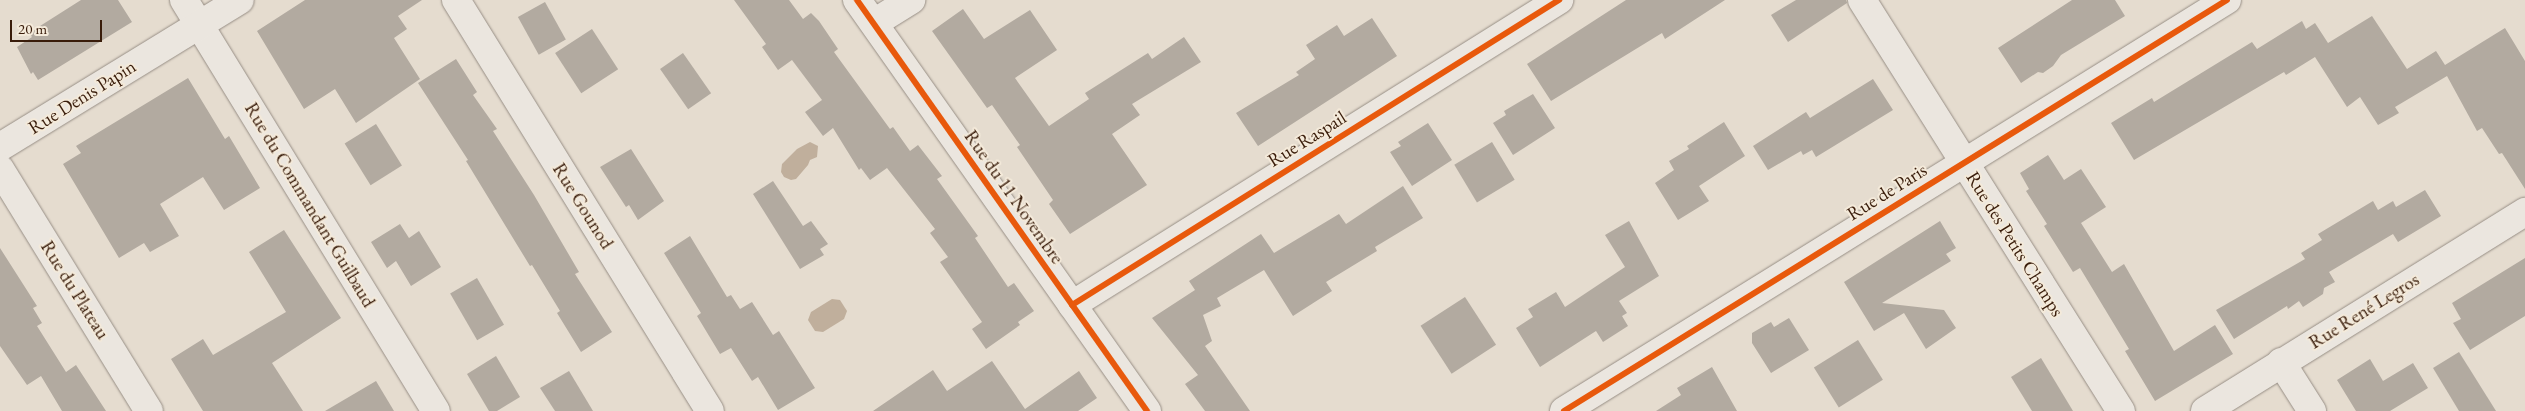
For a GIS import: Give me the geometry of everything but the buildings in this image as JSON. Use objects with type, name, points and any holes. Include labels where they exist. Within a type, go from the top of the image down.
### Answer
[{"type":"street","name":"Rue du Commandant Guilbaud","points":[[184,0],[436,411]]},
{"type":"street","name":"Rue Denis Papin","points":[[0,147],[240,0]]},
{"type":"street","name":"Rue Gounod","points":[[456,0],[710,411]]},
{"type":"street","name":"Rue du 11 Novembre","points":[[857,0],[1147,411]]},
{"type":"street","points":[[874,23],[910,0]]},
{"type":"street","name":"Rue Raspail","points":[[1072,305],[1559,0]]},
{"type":"street","name":"Rue des Petits Champs","points":[[1862,0],[2121,411]]},
{"type":"street","name":"Rue de Paris","points":[[1564,411],[2227,0]]},
{"type":"street","name":"Rue du Plateau","points":[[0,169],[149,411]]},
{"type":"street","name":"Rue René Legros","points":[[2205,411],[2525,212]]},
{"type":"street","points":[[2282,362],[2312,411]]},
{"type":"shaded area","points":[[810,142],[818,146],[817,157],[810,160],[796,179],[791,180],[784,177],[781,172],[782,164],[797,149]]},
{"type":"shaded area","points":[[832,299],[840,300],[847,311],[844,319],[823,332],[815,331],[808,320],[811,312]]},
{"type":"cycle path","points":[[857,0],[1147,411]]},
{"type":"cycle path","points":[[1072,305],[1559,0]]},
{"type":"cycle path","points":[[1564,411],[2227,0]]}]
